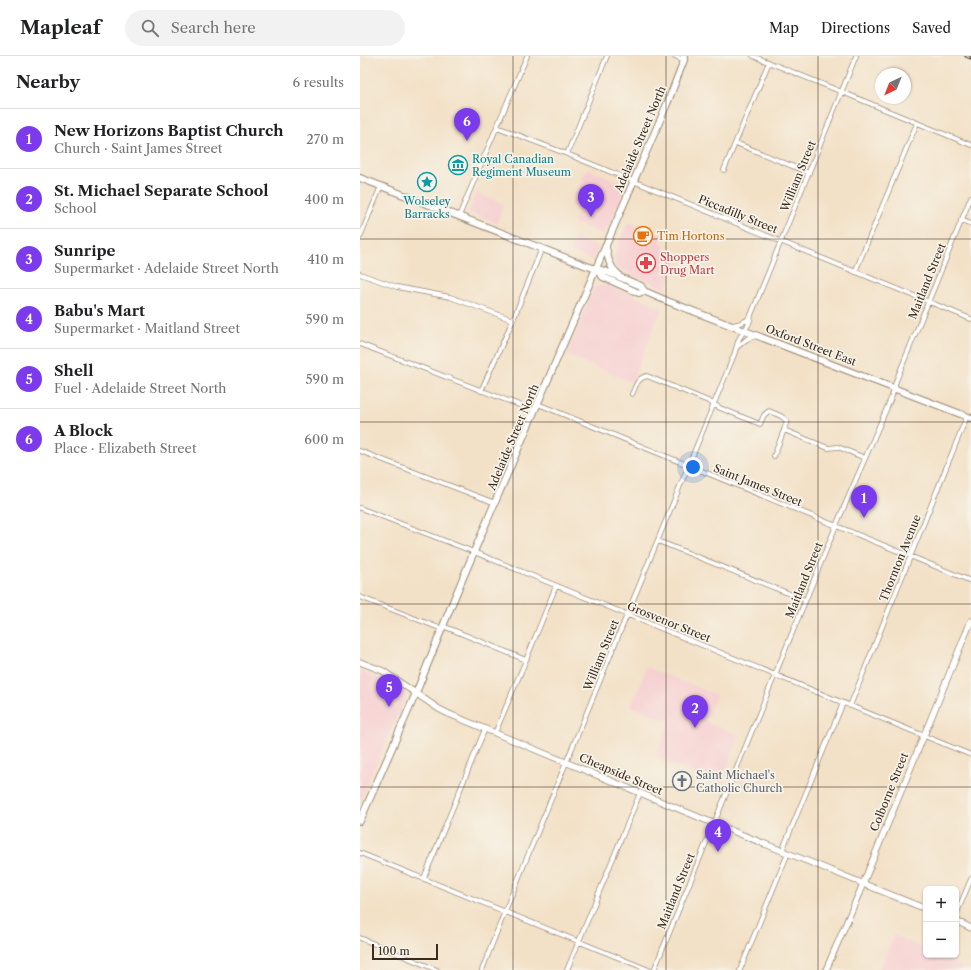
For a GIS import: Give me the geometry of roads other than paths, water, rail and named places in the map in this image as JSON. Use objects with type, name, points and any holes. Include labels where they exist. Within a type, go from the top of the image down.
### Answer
[{"type":"main road","name":"Adelaide Street North","points":[[360,821],[416,693],[474,552],[686,57]]},
{"type":"main road","name":"Oxford Street East","points":[[360,178],[596,269],[605,270],[641,286],[644,291],[666,301],[969,417]]},
{"type":"main road","points":[[606,245],[608,260],[614,271],[620,277]]},
{"type":"main road","name":"Oxford Street East","points":[[596,269],[603,277],[639,293],[644,291]]},
{"type":"street","points":[[460,216],[527,56]]},
{"type":"street","points":[[567,154],[607,56]]},
{"type":"street","points":[[675,56],[686,57]]},
{"type":"street","points":[[753,56],[971,145]]},
{"type":"street","name":"William Street","points":[[482,970],[714,404],[737,347],[737,343],[744,330],[750,323],[751,315],[856,56]]},
{"type":"street","points":[[724,170],[769,62]]},
{"type":"street","points":[[855,272],[917,123]]},
{"type":"street","name":"Piccadilly Street","points":[[497,127],[567,154],[971,319]]},
{"type":"street","points":[[736,143],[809,173]]},
{"type":"street","points":[[360,237],[381,186]]},
{"type":"street","name":"Maitland Street","points":[[654,970],[805,600],[894,388],[971,197]]},
{"type":"street","points":[[961,220],[971,224]]},
{"type":"street","points":[[481,391],[513,320],[542,248]]},
{"type":"street","points":[[360,274],[397,287],[450,297],[513,320]]},
{"type":"street","points":[[732,326],[747,320],[751,315]]},
{"type":"street","points":[[737,347],[748,339],[757,335]]},
{"type":"street","points":[[360,344],[535,411]]},
{"type":"street","points":[[632,394],[638,380],[647,376],[760,424],[764,415],[770,411],[781,416],[787,421],[774,456]]},
{"type":"street","name":"Saint James Street","points":[[538,404],[971,581]]},
{"type":"street","name":"Thornton Avenue","points":[[850,706],[910,557],[969,417]]},
{"type":"street","points":[[784,430],[828,448],[838,447],[864,458]]},
{"type":"street","points":[[360,451],[495,503]]},
{"type":"street","name":"Grosvenor Street","points":[[360,508],[474,552],[971,755]]},
{"type":"street","points":[[658,541],[805,600]]},
{"type":"street","points":[[495,733],[556,586]]},
{"type":"street","points":[[360,597],[526,660]]},
{"type":"street","name":"Colborne Street","points":[[826,970],[971,621]]},
{"type":"street","name":"Cheapside Street","points":[[360,662],[383,671],[441,710],[788,854],[923,908]]},
{"type":"street","points":[[782,851],[843,703]]},
{"type":"street","points":[[424,878],[485,729]]},
{"type":"street","points":[[567,970],[640,793]]},
{"type":"street","points":[[360,852],[650,970]]},
{"type":"street","points":[[740,970],[788,854]]},
{"type":"street","points":[[959,908],[971,879]]},
{"type":"street","points":[[958,922],[971,928]]},
{"type":"street","points":[[360,938],[437,970]]},
{"type":"railway","points":[[966,56],[971,58]]},
{"type":"place","name":"A Block","points":[[467,141]]},
{"type":"place","name":"Royal Canadian Regiment Museum","points":[[458,165]]},
{"type":"place","name":"Wolseley Barracks","points":[[427,182]]},
{"type":"place","name":"Sunripe","points":[[591,217]]},
{"type":"place","name":"Tim Hortons","points":[[643,236]]},
{"type":"place","name":"Shoppers Drug Mart","points":[[646,263]]},
{"type":"place","name":"New Horizons Baptist Church","points":[[864,518]]},
{"type":"place","name":"Shell","points":[[389,707]]},
{"type":"place","name":"St. Michael Separate School","points":[[695,728]]},
{"type":"place","name":"Saint Michael's Catholic Church","points":[[682,781]]},
{"type":"place","name":"Babu's Mart","points":[[718,852]]}]
